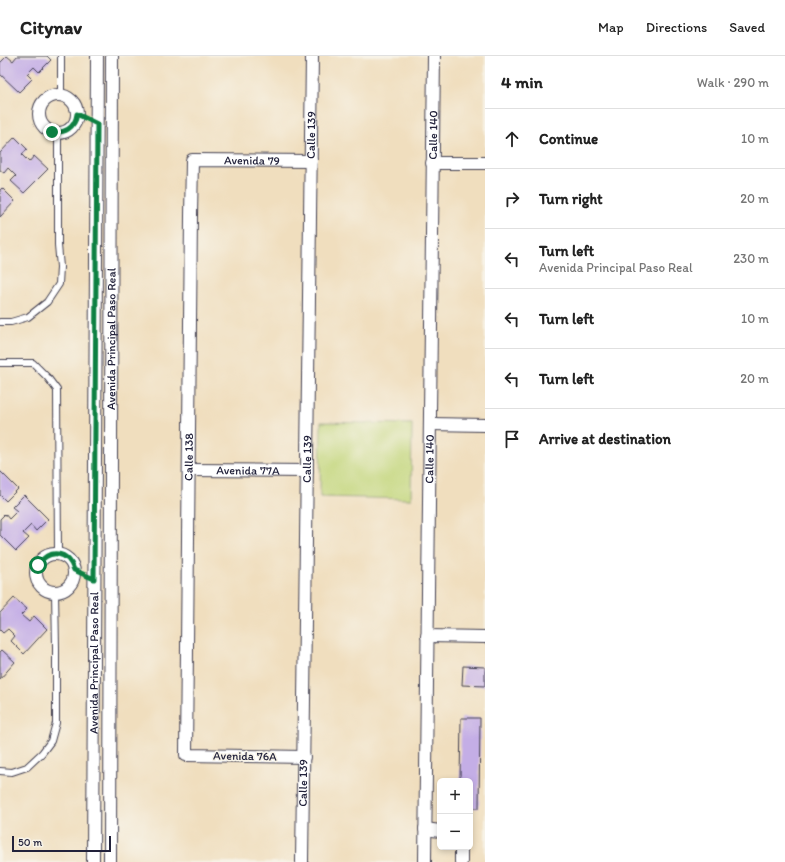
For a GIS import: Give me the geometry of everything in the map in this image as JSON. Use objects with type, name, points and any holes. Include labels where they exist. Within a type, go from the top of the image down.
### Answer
[{"type":"street","name":"Avenida Principal Paso Real","points":[[92,862],[97,56]]},
{"type":"street","name":"Avenida Principal Paso Real","points":[[110,862],[112,56]]},
{"type":"street","name":"Calle 139","points":[[302,862],[312,56]]},
{"type":"street","name":"Calle 140","points":[[425,862],[434,56]]},
{"type":"street","points":[[55,95],[61,95],[72,100],[77,114],[74,124],[70,129],[58,133],[46,129],[39,118],[41,106],[49,97],[55,95]]},
{"type":"street","points":[[77,114],[97,124],[112,124]]},
{"type":"street","name":"Avenida 79","points":[[192,160],[311,161]]},
{"type":"street","name":"Calle 138","points":[[186,755],[192,160]]},
{"type":"street","points":[[432,163],[485,163]]},
{"type":"street","points":[[430,424],[485,425]]},
{"type":"street","name":"Avenida 77A","points":[[189,470],[307,471]]},
{"type":"street","points":[[52,554],[58,554],[68,559],[74,570],[73,577],[67,588],[55,592],[48,591],[39,583],[36,577],[36,570],[41,560],[52,554]]},
{"type":"street","points":[[74,570],[94,579],[111,579]]},
{"type":"street","points":[[427,636],[485,637]]},
{"type":"street","name":"Avenida 76A","points":[[186,755],[304,757]]},
{"type":"street","points":[[425,830],[437,831]]},
{"type":"street","points":[[461,850],[461,862]]},
{"type":"lane","points":[[61,56],[61,95]]},
{"type":"lane","points":[[0,322],[11,322],[28,317],[47,302],[59,284],[58,133]]},
{"type":"lane","points":[[0,363],[33,363],[48,378],[57,390],[58,554]]},
{"type":"lane","points":[[0,771],[12,772],[27,766],[42,753],[51,741],[56,723],[55,592]]},
{"type":"green space","points":[[321,422],[412,424],[411,499],[320,497]]},
{"type":"building","points":[[7,56],[13,61],[17,56],[47,56],[51,60],[39,72],[34,67],[27,74],[32,79],[19,92],[0,74],[0,63]]},
{"type":"building","points":[[15,137],[27,149],[22,155],[29,162],[34,156],[48,169],[24,193],[11,181],[16,176],[8,168],[4,173],[0,170],[0,153]]},
{"type":"building","points":[[2,188],[15,201],[0,217],[0,190]]},
{"type":"building","points":[[0,471],[18,489],[6,501],[0,495]]},
{"type":"building","points":[[24,495],[48,519],[36,531],[31,525],[23,533],[29,538],[16,551],[0,535],[0,519],[5,514],[9,519],[17,511],[12,507]]},
{"type":"building","points":[[14,598],[27,609],[21,615],[29,622],[34,616],[47,629],[24,654],[11,641],[15,636],[8,629],[3,633],[0,630],[0,613]]},
{"type":"building","points":[[2,650],[15,662],[0,679],[0,652]]},
{"type":"building","points":[[463,666],[485,667],[485,686],[462,685]]},
{"type":"building","points":[[461,718],[480,718],[479,808],[473,808],[473,778],[460,778]]},
{"type":"route","points":[[38,565],[46,556],[58,554],[68,559],[74,570],[94,579],[97,124],[77,114],[74,124],[70,129],[64,132],[52,132]]}]
